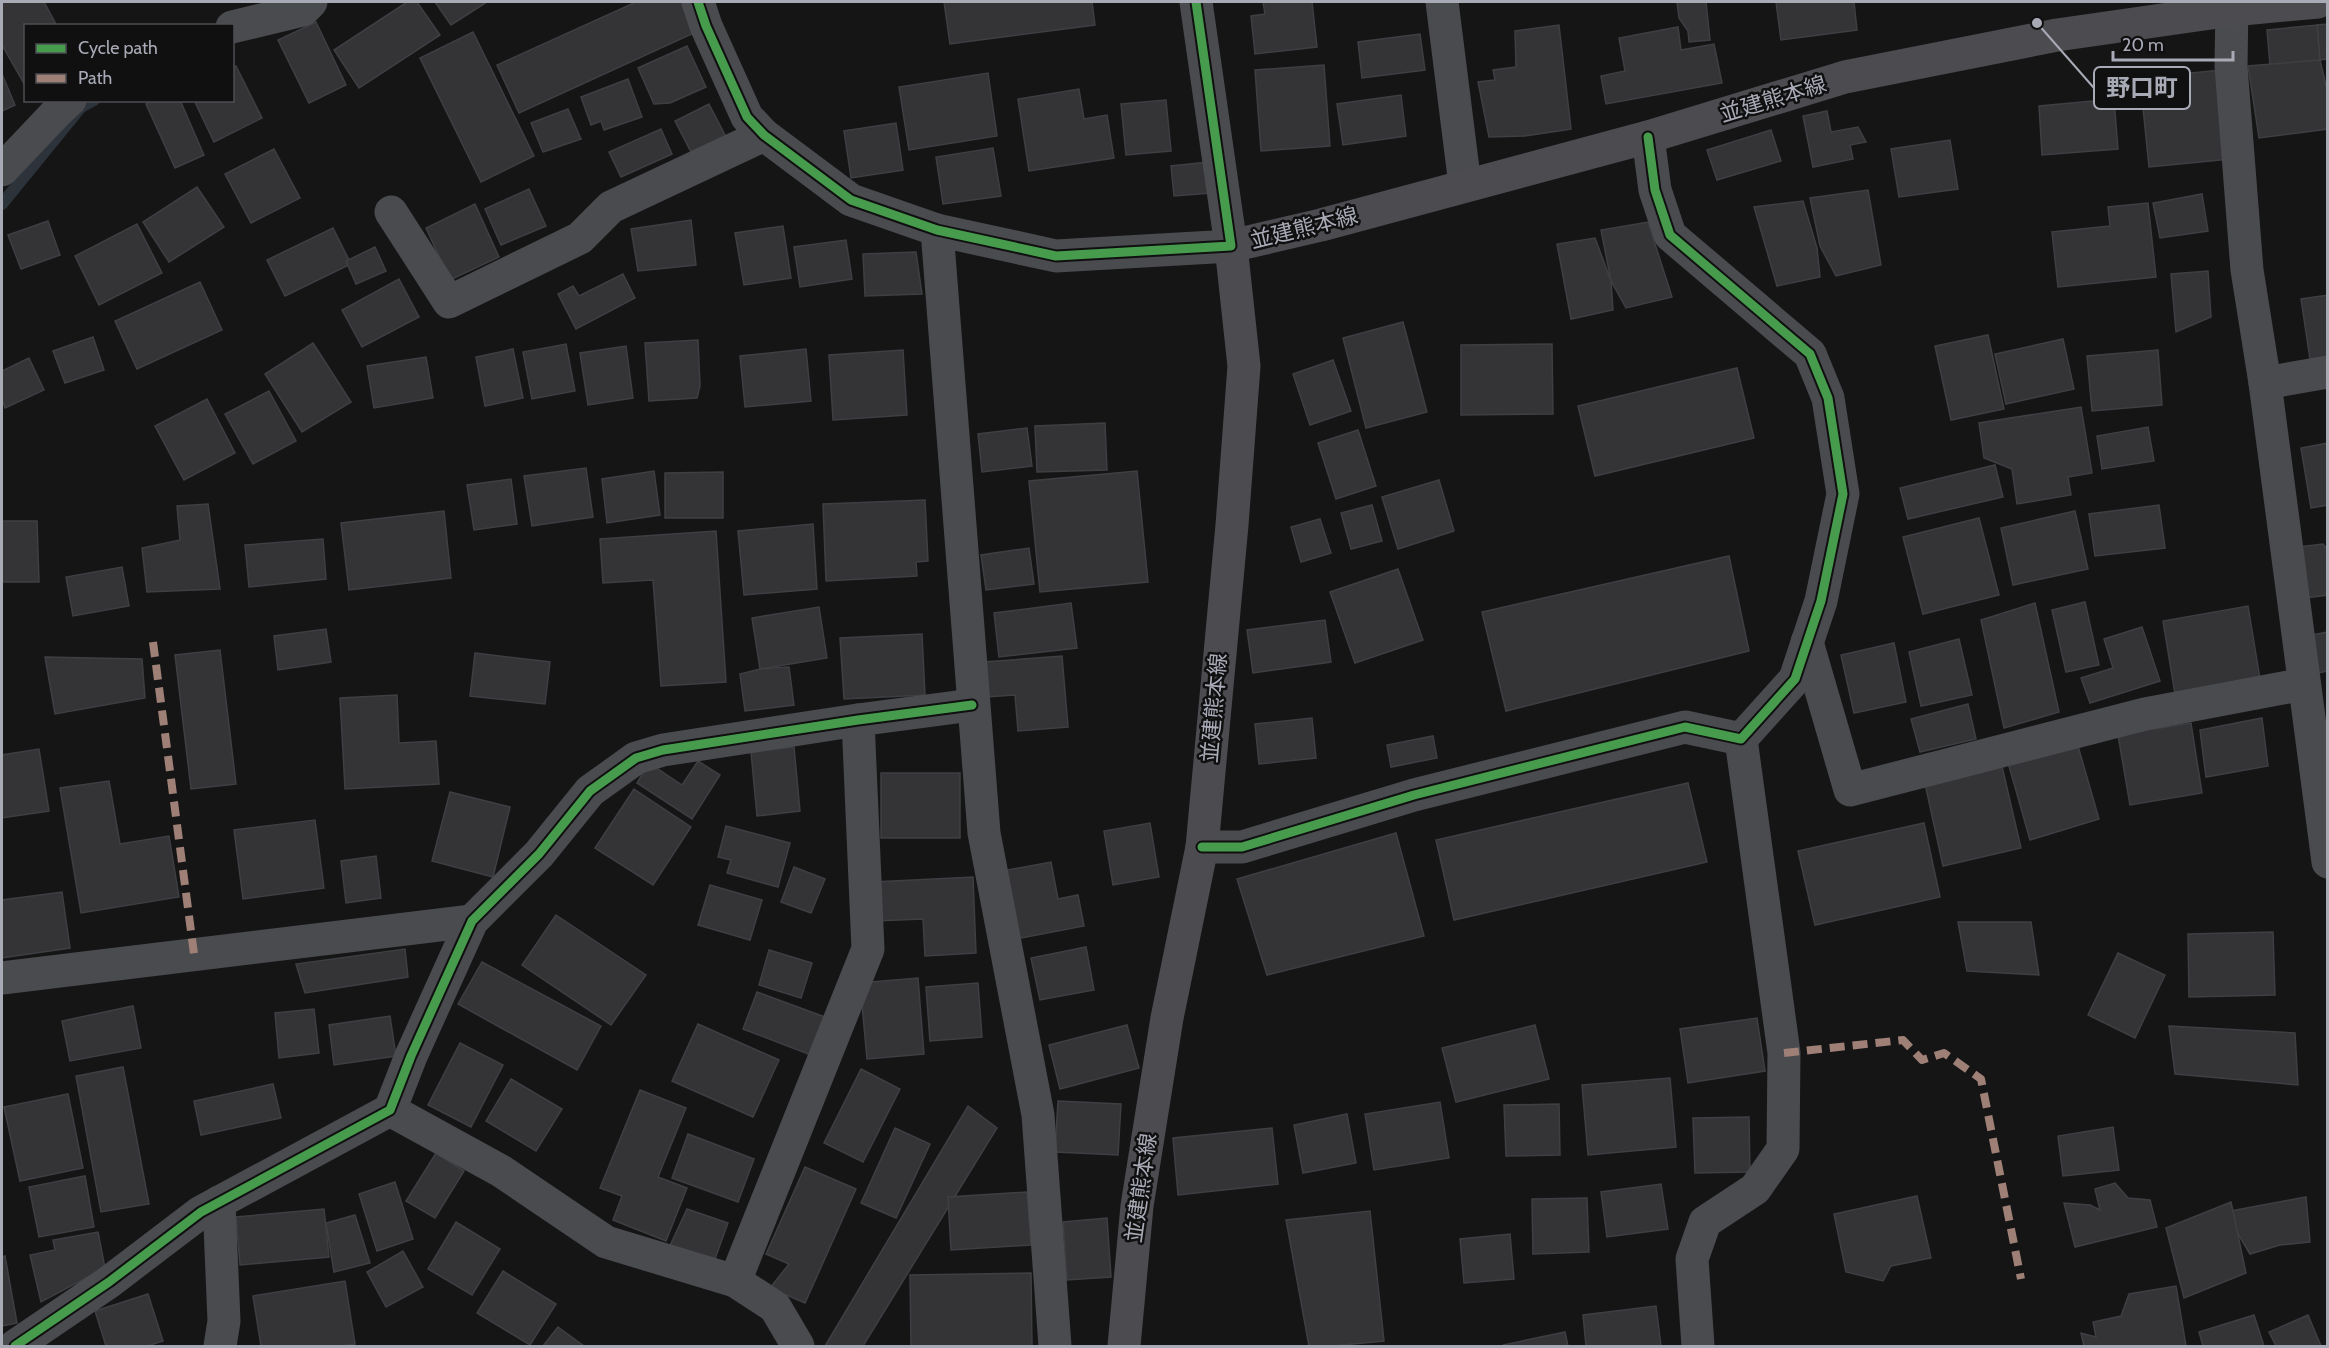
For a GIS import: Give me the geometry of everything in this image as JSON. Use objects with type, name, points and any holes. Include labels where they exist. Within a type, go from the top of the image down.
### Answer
[{"type":"main road","name":"並建熊本線","points":[[1124,1347],[1137,1206],[1167,1018],[1202,847],[1244,366],[1231,246],[1321,225],[1648,137],[1845,77],[2057,36],[2232,6],[2319,2]]},
{"type":"street","points":[[234,27],[303,10],[311,2]]},
{"type":"street","points":[[698,2],[706,26],[747,117],[764,135],[851,200],[937,230],[1056,256],[1231,246],[1196,2]]},
{"type":"street","points":[[1442,2],[1465,185]]},
{"type":"street","points":[[2232,6],[2231,66],[2247,270],[2265,382],[2328,862]]},
{"type":"street","points":[[2,170],[68,102]]},
{"type":"street","points":[[391,212],[449,302],[580,238],[611,207],[764,135]]},
{"type":"street","points":[[1648,137],[1655,190],[1670,235],[1810,354],[1828,398],[1843,494],[1821,601],[1795,679],[1741,739],[1784,1053],[1783,1149],[1755,1190],[1705,1222],[1692,1259],[1698,1347]]},
{"type":"street","points":[[937,230],[972,705],[984,833],[1038,1115],[1055,1347]]},
{"type":"street","points":[[2265,382],[2328,372]]},
{"type":"street","points":[[1807,642],[1850,790],[2145,714],[2304,684]]},
{"type":"street","points":[[15,1347],[109,1282],[201,1212],[390,1110],[411,1056],[472,921],[539,854],[591,791],[636,758],[663,750],[972,705]]},
{"type":"street","points":[[735,1281],[868,949],[858,720]]},
{"type":"street","points":[[1202,847],[1242,847],[1414,795],[1685,727],[1741,739]]},
{"type":"street","points":[[2,978],[472,921]]},
{"type":"street","points":[[390,1110],[501,1171],[606,1242],[735,1281],[775,1307],[798,1347]]},
{"type":"street","points":[[219,1202],[224,1321],[220,1347]]},
{"type":"building","points":[[2,2],[44,2],[56,24],[24,24],[24,84],[2,45]]},
{"type":"building","points":[[407,2],[417,2],[440,35],[359,88],[334,50]]},
{"type":"building","points":[[435,2],[487,2],[451,25]]},
{"type":"building","points":[[636,2],[693,2],[705,28],[519,113],[497,65]]},
{"type":"building","points":[[944,2],[1092,2],[1095,25],[950,44]]},
{"type":"building","points":[[1263,2],[1312,2],[1317,47],[1255,54],[1251,16],[1265,14]]},
{"type":"building","points":[[1677,2],[1706,2],[1710,40],[1689,42],[1688,31],[1679,18]]},
{"type":"building","points":[[1776,2],[1854,2],[1857,30],[1781,40]]},
{"type":"building","points":[[316,22],[346,85],[309,103],[278,40]]},
{"type":"building","points":[[2328,24],[2328,59],[2320,60],[2317,25]]},
{"type":"building","points":[[1559,25],[1571,129],[1525,136],[1489,137],[1478,82],[1495,80],[1493,70],[1516,67],[1515,31]]},
{"type":"building","points":[[2317,25],[2320,60],[2270,65],[2267,30]]},
{"type":"building","points":[[1678,27],[1681,50],[1714,44],[1722,83],[1606,104],[1601,76],[1625,71],[1619,38]]},
{"type":"building","points":[[473,32],[534,156],[481,182],[420,58]]},
{"type":"building","points":[[1420,34],[1425,70],[1362,78],[1358,42]]},
{"type":"building","points":[[687,46],[706,87],[670,103],[654,104],[638,68]]},
{"type":"building","points":[[2320,60],[2328,94],[2328,129],[2259,138],[2248,66]]},
{"type":"building","points":[[1324,65],[1330,146],[1261,151],[1255,70]]},
{"type":"building","points":[[236,66],[262,118],[214,142],[195,102],[234,102],[234,67]]},
{"type":"building","points":[[2221,70],[2230,159],[2149,167],[2140,78]]},
{"type":"building","points":[[988,73],[997,136],[909,150],[899,87]]},
{"type":"building","points":[[2,74],[15,105],[2,111]]},
{"type":"building","points":[[628,79],[642,117],[604,130],[601,121],[591,125],[581,97]]},
{"type":"building","points":[[1079,89],[1084,119],[1107,115],[1114,158],[1029,171],[1018,99]]},
{"type":"building","points":[[1401,95],[1406,136],[1343,145],[1337,104]]},
{"type":"building","points":[[2114,99],[2118,149],[2042,155],[2039,106]]},
{"type":"building","points":[[1166,100],[1171,151],[1126,155],[1121,104]]},
{"type":"building","points":[[181,102],[204,155],[175,168],[146,104]]},
{"type":"building","points":[[709,104],[726,137],[692,154],[675,121]]},
{"type":"building","points":[[568,109],[581,139],[543,152],[531,123]]},
{"type":"building","points":[[1827,111],[1831,132],[1858,127],[1866,142],[1850,145],[1853,159],[1813,167],[1803,116]]},
{"type":"building","points":[[896,123],[903,170],[851,178],[844,131]]},
{"type":"building","points":[[661,129],[672,154],[621,177],[609,152]]},
{"type":"building","points":[[1771,130],[1781,161],[1717,180],[1707,150]]},
{"type":"building","points":[[1950,140],[1958,189],[1899,197],[1891,149]]},
{"type":"building","points":[[993,148],[1001,196],[943,204],[936,157]]},
{"type":"building","points":[[274,149],[300,198],[251,223],[225,174]]},
{"type":"building","points":[[1208,162],[1211,193],[1174,196],[1171,166]]},
{"type":"building","points":[[197,187],[224,227],[169,262],[143,222]]},
{"type":"building","points":[[529,189],[546,226],[501,245],[485,209]]},
{"type":"building","points":[[1868,190],[1881,265],[1836,276],[1820,246],[1810,198]]},
{"type":"building","points":[[2202,194],[2208,231],[2160,238],[2153,203]]},
{"type":"building","points":[[1803,201],[1817,248],[1820,277],[1777,286],[1754,207]]},
{"type":"building","points":[[2148,203],[2156,277],[2058,287],[2052,232],[2110,226],[2108,207]]},
{"type":"building","points":[[475,204],[499,257],[450,280],[426,228]]},
{"type":"building","points":[[691,220],[696,265],[638,271],[631,229]]},
{"type":"building","points":[[48,221],[60,255],[21,269],[8,235]]},
{"type":"building","points":[[1648,222],[1672,297],[1626,308],[1611,281],[1601,230]]},
{"type":"building","points":[[137,224],[162,273],[99,305],[75,256]]},
{"type":"building","points":[[783,226],[791,278],[744,285],[735,233]]},
{"type":"building","points":[[333,228],[351,264],[285,296],[267,260]]},
{"type":"building","points":[[1595,238],[1611,281],[1613,310],[1571,319],[1557,244]]},
{"type":"building","points":[[846,240],[852,279],[800,287],[794,247]]},
{"type":"building","points":[[375,247],[386,271],[356,284],[346,261]]},
{"type":"building","points":[[916,252],[922,294],[865,296],[863,254]]},
{"type":"building","points":[[2208,271],[2211,317],[2176,332],[2171,274]]},
{"type":"building","points":[[623,274],[635,298],[576,329],[558,294],[573,286],[579,296]]},
{"type":"building","points":[[399,279],[419,317],[362,347],[342,310]]},
{"type":"building","points":[[200,282],[222,330],[137,369],[115,321]]},
{"type":"building","points":[[2328,295],[2328,357],[2310,359],[2301,299]]},
{"type":"building","points":[[1403,322],[1427,412],[1366,428],[1343,338]]},
{"type":"building","points":[[1988,335],[2004,409],[1951,420],[1935,346]]},
{"type":"building","points":[[93,337],[104,370],[65,383],[53,351]]},
{"type":"building","points":[[2063,339],[2074,389],[2006,404],[1995,354]]},
{"type":"building","points":[[698,340],[700,386],[697,398],[649,401],[645,343]]},
{"type":"building","points":[[313,343],[351,402],[302,432],[265,374]]},
{"type":"building","points":[[566,344],[575,391],[532,399],[523,352]]},
{"type":"building","points":[[1552,344],[1553,414],[1461,415],[1461,345]]},
{"type":"building","points":[[626,346],[633,398],[588,405],[580,353]]},
{"type":"building","points":[[513,349],[523,398],[485,406],[476,357]]},
{"type":"building","points":[[806,349],[811,401],[745,407],[740,356]]},
{"type":"building","points":[[903,350],[907,415],[833,420],[829,355]]},
{"type":"building","points":[[2158,350],[2162,405],[2092,411],[2087,356]]},
{"type":"building","points":[[426,357],[433,398],[374,408],[367,366]]},
{"type":"building","points":[[29,358],[44,390],[5,408],[2,400],[2,371]]},
{"type":"building","points":[[1333,360],[1351,411],[1310,425],[1293,374]]},
{"type":"building","points":[[1737,368],[1754,438],[1595,476],[1578,406]]},
{"type":"building","points":[[269,391],[296,441],[253,464],[225,414]]},
{"type":"building","points":[[207,399],[235,453],[184,480],[155,426]]},
{"type":"building","points":[[2081,407],[2092,473],[2068,477],[2071,495],[2017,504],[2012,469],[1984,458],[1979,423]]},
{"type":"building","points":[[1105,423],[1107,470],[1037,472],[1035,426]]},
{"type":"building","points":[[2148,427],[2154,461],[2102,469],[2097,436]]},
{"type":"building","points":[[1027,428],[1032,466],[982,472],[978,434]]},
{"type":"building","points":[[1358,430],[1376,486],[1336,499],[1318,443]]},
{"type":"building","points":[[2328,443],[2328,505],[2311,508],[2301,448]]},
{"type":"building","points":[[1995,465],[2003,497],[1908,519],[1900,488]]},
{"type":"building","points":[[586,468],[593,517],[532,526],[524,476]]},
{"type":"building","points":[[654,471],[660,515],[607,523],[602,479]]},
{"type":"building","points":[[1137,471],[1148,582],[1040,592],[1029,481]]},
{"type":"building","points":[[723,472],[723,518],[665,518],[665,473]]},
{"type":"building","points":[[511,479],[517,524],[474,530],[467,485]]},
{"type":"building","points":[[1439,480],[1454,531],[1398,549],[1382,497]]},
{"type":"building","points":[[925,500],[928,561],[916,562],[917,576],[826,581],[823,504]]},
{"type":"building","points":[[208,504],[220,589],[147,592],[142,548],[180,540],[177,506]]},
{"type":"building","points":[[1372,505],[1382,541],[1351,549],[1341,513]]},
{"type":"building","points":[[2159,505],[2165,548],[2095,556],[2089,514]]},
{"type":"building","points":[[444,511],[451,578],[349,590],[341,523]]},
{"type":"building","points":[[2075,511],[2088,569],[2013,585],[2001,528]]},
{"type":"building","points":[[1979,518],[1999,595],[1923,614],[1903,537]]},
{"type":"building","points":[[1320,519],[1331,553],[1301,562],[1291,527]]},
{"type":"building","points":[[2,521],[37,521],[39,582],[2,582]]},
{"type":"building","points":[[813,524],[817,589],[744,595],[738,531]]},
{"type":"building","points":[[716,531],[726,682],[661,686],[653,580],[603,583],[600,539]]},
{"type":"building","points":[[323,539],[326,579],[249,587],[245,545]]},
{"type":"building","points":[[2323,544],[2328,550],[2328,595],[2306,598],[2299,547]]},
{"type":"building","points":[[1029,548],[1034,584],[986,590],[981,555]]},
{"type":"building","points":[[1729,556],[1749,651],[1506,711],[1482,612]]},
{"type":"building","points":[[122,567],[129,606],[73,616],[66,577]]},
{"type":"building","points":[[1398,569],[1423,640],[1355,663],[1330,592]]},
{"type":"building","points":[[2085,602],[2099,665],[2066,672],[2052,610]]},
{"type":"building","points":[[1071,603],[1077,648],[999,657],[994,613]]},
{"type":"building","points":[[2035,603],[2059,712],[2004,728],[1981,620]]},
{"type":"building","points":[[2248,606],[2260,679],[2175,694],[2163,621]]},
{"type":"building","points":[[819,607],[827,658],[760,669],[752,618]]},
{"type":"building","points":[[1325,620],[1331,662],[1253,673],[1247,630]]},
{"type":"building","points":[[2142,627],[2160,681],[2090,703],[2081,678],[2113,668],[2104,639]]},
{"type":"building","points":[[326,629],[331,662],[278,670],[274,636]]},
{"type":"building","points":[[2328,632],[2328,671],[2313,674],[2306,636]]},
{"type":"building","points":[[922,634],[925,695],[844,699],[840,638]]},
{"type":"building","points":[[1959,639],[1972,695],[1921,706],[1909,652]]},
{"type":"building","points":[[1894,643],[1906,702],[1854,713],[1841,655]]},
{"type":"building","points":[[220,650],[236,784],[191,789],[175,655]]},
{"type":"building","points":[[475,653],[550,662],[545,704],[470,696]]},
{"type":"building","points":[[1062,656],[1068,727],[1018,731],[1015,695],[986,697],[984,662]]},
{"type":"building","points":[[45,657],[142,659],[145,698],[55,714]]},
{"type":"building","points":[[789,667],[794,705],[745,711],[740,674],[760,669]]},
{"type":"building","points":[[397,695],[399,743],[436,741],[439,784],[345,789],[340,698]]},
{"type":"building","points":[[1968,704],[1976,739],[1920,752],[1911,719]]},
{"type":"building","points":[[1312,718],[1316,758],[1259,764],[1255,724]]},
{"type":"building","points":[[2262,718],[2268,766],[2206,777],[2200,730]]},
{"type":"building","points":[[2191,723],[2202,793],[2130,805],[2118,735]]},
{"type":"building","points":[[1433,736],[1437,758],[1391,767],[1387,745]]},
{"type":"building","points":[[2076,739],[2099,819],[2030,840],[2007,759]]},
{"type":"building","points":[[794,747],[800,811],[757,816],[751,752]]},
{"type":"building","points":[[39,749],[49,811],[2,818],[2,755]]},
{"type":"building","points":[[698,761],[720,775],[692,819],[637,783],[649,763],[682,785]]},
{"type":"building","points":[[2001,762],[2021,848],[1943,866],[1924,779]]},
{"type":"building","points":[[881,773],[960,773],[960,838],[881,838]]},
{"type":"building","points":[[109,781],[120,844],[169,836],[179,897],[81,913],[60,788]]},
{"type":"building","points":[[1688,783],[1707,862],[1454,920],[1436,840]]},
{"type":"building","points":[[634,789],[691,827],[653,885],[595,848]]},
{"type":"building","points":[[450,792],[510,807],[493,877],[432,861]]},
{"type":"building","points":[[315,820],[324,888],[243,899],[234,830]]},
{"type":"building","points":[[1150,823],[1159,877],[1113,885],[1104,831]]},
{"type":"building","points":[[1924,823],[1940,897],[1815,925],[1798,851]]},
{"type":"building","points":[[726,826],[790,843],[778,887],[727,873],[731,860],[718,857]]},
{"type":"building","points":[[1396,833],[1424,936],[1267,975],[1237,879]]},
{"type":"building","points":[[376,856],[381,898],[346,903],[341,861]]},
{"type":"building","points":[[1051,862],[1058,899],[1078,895],[1084,926],[1016,939],[1002,871]]},
{"type":"building","points":[[794,867],[825,879],[811,913],[781,902]]},
{"type":"building","points":[[973,877],[976,953],[925,956],[923,919],[875,921],[873,882]]},
{"type":"building","points":[[710,885],[762,900],[750,940],[698,925]]},
{"type":"building","points":[[62,892],[70,948],[2,958],[2,900]]},
{"type":"building","points":[[556,915],[646,975],[611,1025],[522,965]]},
{"type":"building","points":[[1958,922],[2031,922],[2039,975],[1967,971]]},
{"type":"building","points":[[2273,932],[2275,995],[2189,997],[2188,934]]},
{"type":"building","points":[[1086,947],[1094,990],[1040,1000],[1031,958]]},
{"type":"building","points":[[405,949],[408,977],[305,993],[296,964]]},
{"type":"building","points":[[769,950],[812,963],[801,998],[759,985]]},
{"type":"building","points":[[2118,953],[2165,975],[2135,1038],[2088,1015]]},
{"type":"building","points":[[482,962],[601,1026],[577,1070],[458,1004]]},
{"type":"building","points":[[918,978],[924,1054],[867,1059],[860,983]]},
{"type":"building","points":[[978,983],[982,1037],[930,1041],[926,987]]},
{"type":"building","points":[[757,992],[825,1017],[811,1055],[743,1029]]},
{"type":"building","points":[[133,1006],[141,1048],[70,1061],[62,1021]]},
{"type":"building","points":[[314,1009],[319,1053],[279,1058],[275,1013]]},
{"type":"building","points":[[390,1016],[396,1056],[334,1065],[329,1025]]},
{"type":"building","points":[[1757,1018],[1765,1071],[1688,1083],[1680,1029]]},
{"type":"building","points":[[698,1024],[779,1060],[753,1117],[672,1081]]},
{"type":"building","points":[[1127,1025],[1139,1068],[1060,1089],[1049,1045]]},
{"type":"building","points":[[1535,1025],[1549,1079],[1456,1102],[1442,1048]]},
{"type":"building","points":[[2169,1026],[2295,1033],[2298,1085],[2175,1074]]},
{"type":"building","points":[[460,1043],[503,1065],[471,1127],[428,1105]]},
{"type":"building","points":[[123,1067],[149,1204],[101,1212],[76,1076]]},
{"type":"building","points":[[861,1069],[900,1089],[863,1162],[824,1143]]},
{"type":"building","points":[[1670,1078],[1676,1147],[1588,1155],[1582,1085]]},
{"type":"building","points":[[511,1079],[562,1109],[536,1151],[486,1121]]},
{"type":"building","points":[[273,1084],[281,1118],[201,1135],[194,1101]]},
{"type":"building","points":[[640,1090],[686,1108],[658,1177],[687,1188],[666,1241],[613,1220],[622,1196],[600,1188]]},
{"type":"building","points":[[68,1094],[83,1168],[20,1181],[4,1107]]},
{"type":"building","points":[[1058,1101],[1121,1104],[1118,1155],[1055,1152]]},
{"type":"building","points":[[1440,1102],[1449,1158],[1374,1170],[1365,1114]]},
{"type":"building","points":[[1559,1104],[1560,1155],[1506,1156],[1504,1105]]},
{"type":"building","points":[[968,1106],[997,1128],[863,1346],[825,1346]]},
{"type":"building","points":[[1347,1114],[1356,1163],[1303,1173],[1294,1125]]},
{"type":"building","points":[[1749,1117],[1750,1172],[1695,1173],[1693,1118]]},
{"type":"building","points":[[2113,1127],[2119,1170],[2063,1176],[2058,1136]]},
{"type":"building","points":[[895,1128],[930,1144],[896,1218],[861,1203]]},
{"type":"building","points":[[1272,1128],[1278,1184],[1178,1195],[1173,1138]]},
{"type":"building","points":[[688,1134],[754,1159],[738,1202],[672,1178]]},
{"type":"building","points":[[436,1153],[464,1171],[435,1218],[406,1201]]},
{"type":"building","points":[[805,1167],[856,1189],[805,1303],[770,1288],[789,1264],[766,1254]]},
{"type":"building","points":[[85,1176],[94,1227],[39,1237],[29,1187]]},
{"type":"building","points":[[395,1182],[413,1239],[377,1251],[359,1194]]},
{"type":"building","points":[[2115,1183],[2128,1198],[2150,1200],[2157,1227],[2075,1247],[2064,1203],[2090,1205],[2100,1210],[2095,1189]]},
{"type":"building","points":[[1661,1184],[1668,1229],[1607,1237],[1601,1192]]},
{"type":"building","points":[[1027,1192],[1031,1245],[951,1250],[948,1197]]},
{"type":"building","points":[[1917,1196],[1931,1258],[1891,1266],[1883,1281],[1846,1272],[1834,1214]]},
{"type":"building","points":[[2306,1197],[2310,1242],[2280,1245],[2250,1254],[2225,1212]]},
{"type":"building","points":[[1587,1198],[1589,1252],[1533,1254],[1532,1199]]},
{"type":"building","points":[[2231,1202],[2246,1273],[2184,1298],[2166,1228]]},
{"type":"building","points":[[324,1209],[329,1257],[240,1265],[236,1217]]},
{"type":"building","points":[[687,1209],[728,1223],[712,1267],[667,1252]]},
{"type":"building","points":[[1370,1211],[1384,1341],[1309,1346],[1286,1220]]},
{"type":"building","points":[[355,1215],[370,1263],[334,1272],[326,1223]]},
{"type":"building","points":[[1107,1218],[1111,1277],[1067,1280],[1063,1222]]},
{"type":"building","points":[[456,1222],[500,1249],[472,1295],[428,1269]]},
{"type":"building","points":[[98,1232],[105,1268],[41,1302],[30,1255],[55,1250],[53,1240]]},
{"type":"building","points":[[1510,1234],[1514,1279],[1464,1283],[1460,1239]]},
{"type":"building","points":[[403,1251],[423,1287],[386,1307],[367,1272]]},
{"type":"building","points":[[5,1256],[17,1323],[2,1326],[2,1257]]},
{"type":"building","points":[[503,1271],[556,1304],[530,1345],[477,1313]]},
{"type":"building","points":[[1031,1273],[1032,1346],[911,1346],[910,1275]]},
{"type":"building","points":[[345,1281],[355,1344],[261,1346],[253,1296]]},
{"type":"building","points":[[2176,1286],[2186,1346],[2084,1346],[2081,1333],[2096,1337],[2093,1322],[2121,1316],[2129,1294]]},
{"type":"building","points":[[148,1294],[163,1341],[147,1346],[106,1346],[95,1311]]},
{"type":"building","points":[[1656,1306],[1661,1346],[1586,1346],[1583,1315]]},
{"type":"building","points":[[2254,1315],[2264,1346],[2203,1346],[2199,1332]]},
{"type":"building","points":[[2308,1315],[2321,1346],[2276,1346],[2269,1332]]},
{"type":"building","points":[[558,1327],[584,1346],[543,1346]]},
{"type":"building","points":[[1565,1332],[1568,1346],[1503,1346],[1503,1345]]},
{"type":"waterway","points":[[2,204],[81,107],[90,102]]},
{"type":"marked path","points":[[153,642],[194,954]]},
{"type":"marked path","points":[[1784,1053],[1903,1040],[1922,1060],[1944,1053],[1981,1079],[2021,1279]]},
{"type":"cycle path","points":[[698,2],[706,26],[747,117],[764,135],[851,200],[937,230],[1056,256],[1231,246],[1196,2]]},
{"type":"cycle path","points":[[1202,847],[1242,847],[1414,795],[1685,727],[1741,739],[1795,679],[1821,601],[1843,494],[1828,398],[1810,354],[1670,235],[1655,190],[1648,137]]},
{"type":"cycle path","points":[[15,1346],[109,1282],[201,1212],[390,1110],[411,1056],[472,921],[539,854],[590,791],[636,758],[663,750],[972,705]]},
{"type":"place","name":"野口町","points":[[2037,23]]}]
